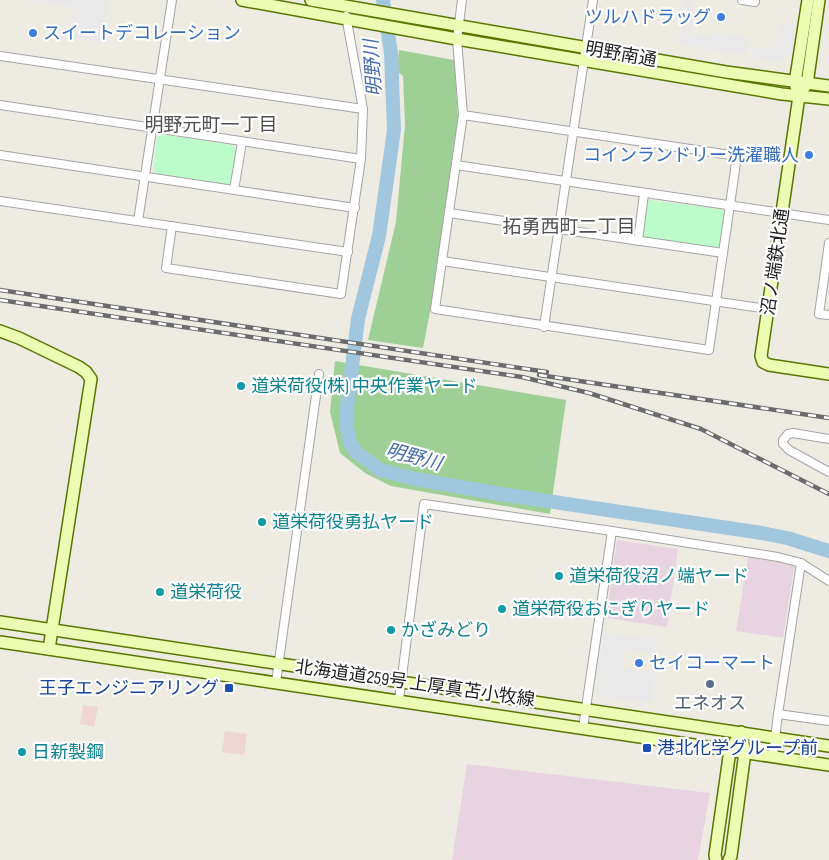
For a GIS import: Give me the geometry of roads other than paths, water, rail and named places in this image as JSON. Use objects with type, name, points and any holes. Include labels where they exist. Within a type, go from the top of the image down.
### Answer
[{"type":"street","points":[[138,221],[172,0]]},
{"type":"street","points":[[242,0],[352,20]]},
{"type":"street","points":[[172,226],[166,268],[341,294],[361,159],[363,109],[352,20],[347,4],[311,0]]},
{"type":"street","points":[[462,0],[457,39],[463,115],[435,310],[709,350],[737,156],[573,133],[463,115]]},
{"type":"street","points":[[544,327],[593,0]]},
{"type":"street","points":[[742,0],[755,2],[755,0]]},
{"type":"street","points":[[801,83],[808,0]]},
{"type":"street","points":[[799,96],[819,0]]},
{"type":"street","name":"明野南通","points":[[347,4],[414,19],[726,72],[829,86]]},
{"type":"street","name":"明野南通","points":[[352,20],[799,96],[829,98]]},
{"type":"street","points":[[0,56],[363,109]]},
{"type":"street","name":"沼ノ端鉄北通","points":[[799,96],[761,356],[763,362],[769,365],[829,374]]},
{"type":"street","points":[[0,105],[361,159]]},
{"type":"street","points":[[234,190],[242,142]]},
{"type":"street","points":[[0,154],[355,208]]},
{"type":"street","points":[[456,165],[829,220]]},
{"type":"street","points":[[638,241],[644,194]]},
{"type":"street","points":[[0,201],[348,252]]},
{"type":"street","points":[[449,213],[723,253]]},
{"type":"street","points":[[829,243],[819,314],[829,315]]},
{"type":"street","points":[[442,261],[767,310]]},
{"type":"street","points":[[0,331],[79,367],[91,379],[49,649]]},
{"type":"street","points":[[276,682],[318,374]]},
{"type":"street","points":[[829,439],[793,434],[785,436],[783,444],[788,450],[829,472]]},
{"type":"street","points":[[399,700],[424,504],[778,557],[801,563],[829,581]]},
{"type":"street","points":[[583,728],[612,531]]},
{"type":"street","points":[[773,756],[801,563]]},
{"type":"street","name":"北海道道259号 上厚真苫小牧線","points":[[0,622],[586,708],[829,746]]},
{"type":"street","name":"北海道道259号 上厚真苫小牧線","points":[[0,642],[829,765]]},
{"type":"street","points":[[778,714],[829,721]]},
{"type":"street","points":[[716,860],[715,855],[730,750],[741,732]]},
{"type":"street","points":[[731,859],[745,752],[741,732]]},
{"type":"waterway","name":"明野川","points":[[383,0],[391,53],[394,130],[379,236],[358,319],[347,406],[346,424],[350,443],[356,452],[380,470],[415,479],[500,494],[762,533],[787,538],[829,551]]},
{"type":"railway","points":[[0,290],[547,372]]},
{"type":"railway","points":[[0,300],[522,377],[589,393],[701,429],[829,494]]},
{"type":"railway","points":[[539,375],[829,418]]},
{"type":"place","name":"ツルハドラッグ","points":[[721,17]]},
{"type":"place","name":"スイートデコレーション","points":[[33,33]]},
{"type":"place","name":"コインランドリー洗濯職人","points":[[809,155]]},
{"type":"place","name":"道栄荷役(株) 中央作業ヤード","points":[[241,386]]},
{"type":"place","name":"道栄荷役勇払ヤード","points":[[262,522]]},
{"type":"place","name":"道栄荷役沼ノ端ヤード","points":[[559,576]]},
{"type":"place","name":"道栄荷役","points":[[160,592]]},
{"type":"place","name":"道栄荷役おにぎりヤード","points":[[502,609]]},
{"type":"place","name":"かざみどり","points":[[391,630]]},
{"type":"place","name":"セイコーマート","points":[[639,663]]},
{"type":"place","name":"エネオス","points":[[710,684]]},
{"type":"place","name":"王子エンジニアリング","points":[[229,688]]},
{"type":"place","name":"港北化学グループ前","points":[[647,748]]},
{"type":"place","name":"日新製鋼","points":[[22,752]]},
{"type":"district","name":"明野元町一丁目","points":[[211,124]]},
{"type":"district","name":"拓勇西町二丁目","points":[[569,226]]}]
